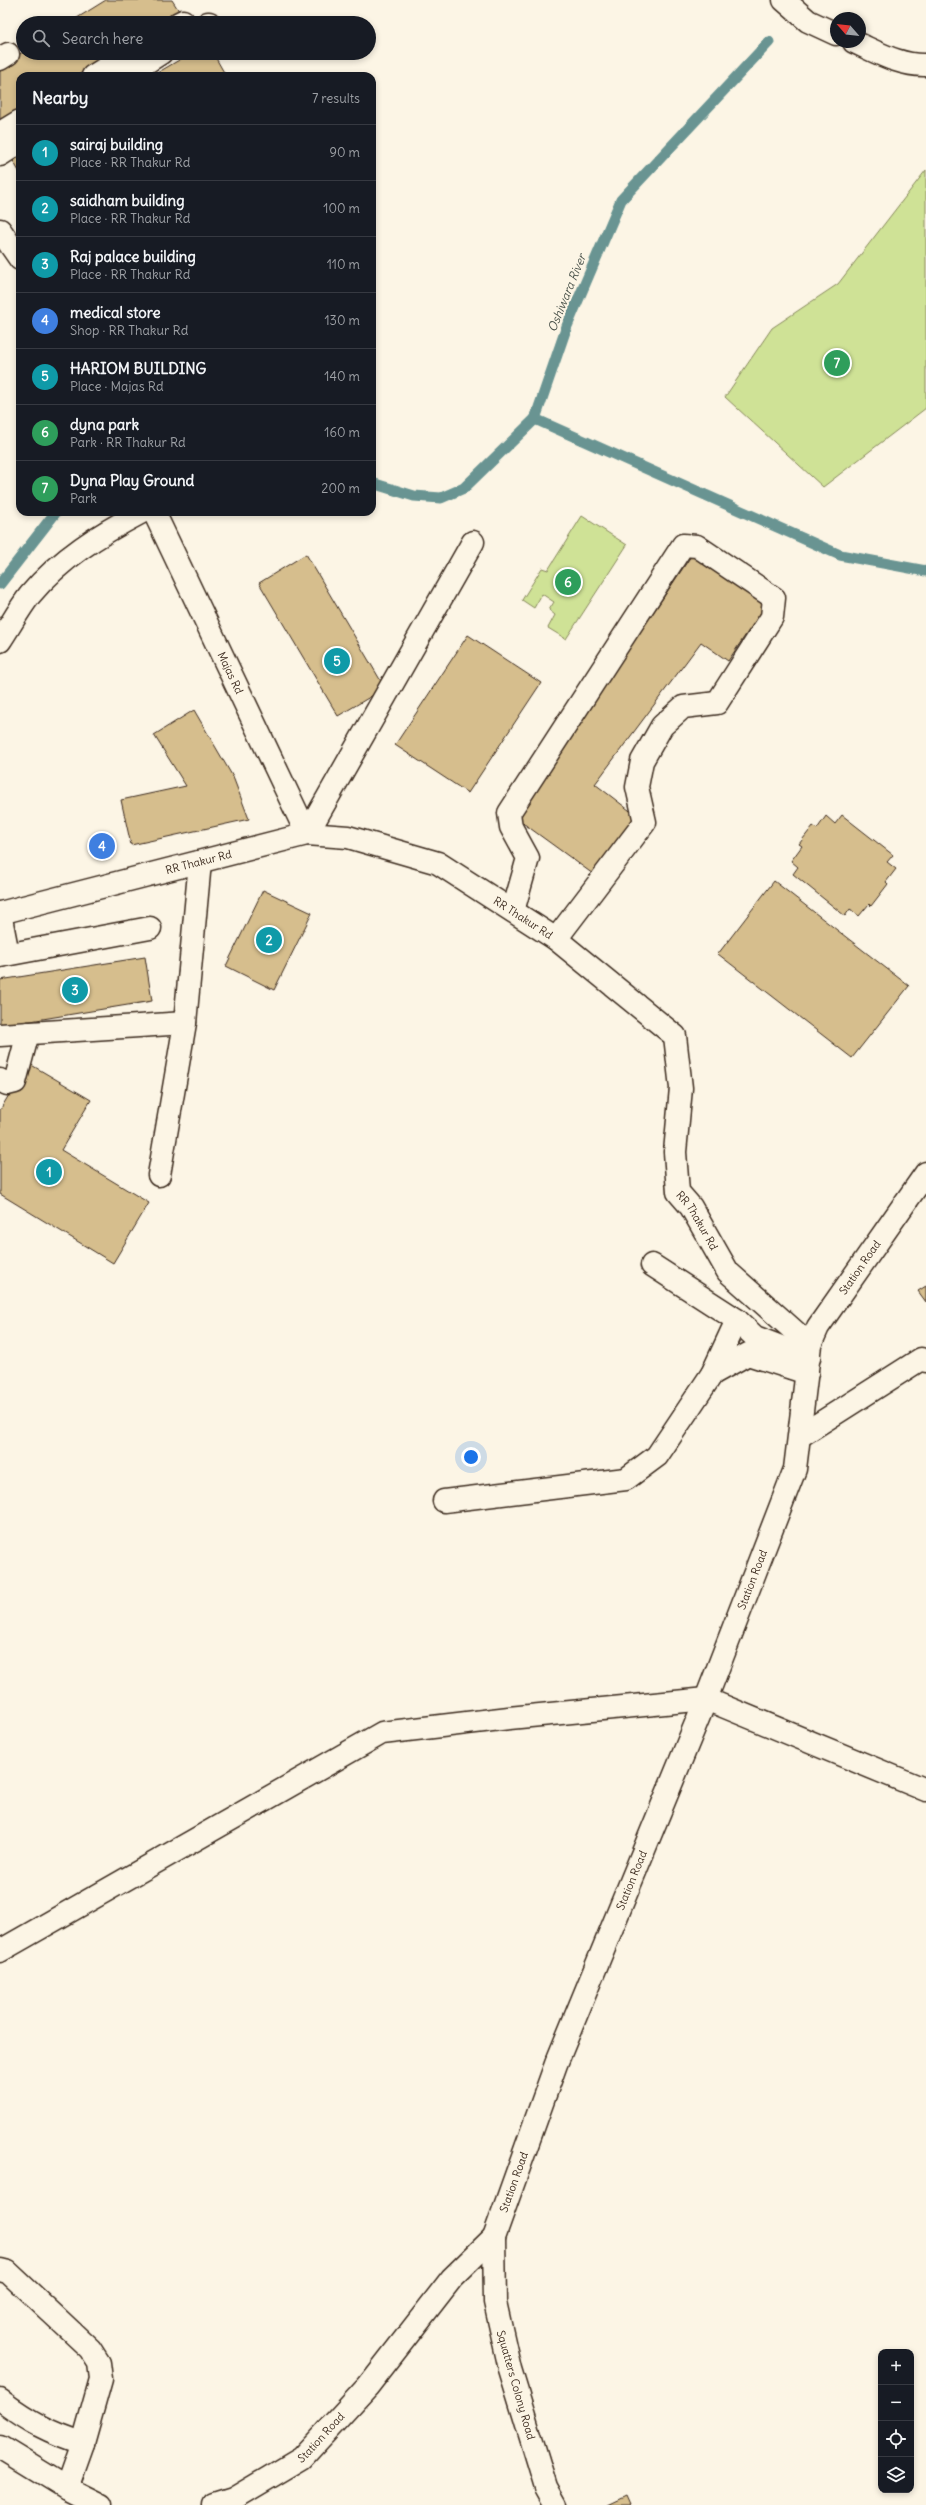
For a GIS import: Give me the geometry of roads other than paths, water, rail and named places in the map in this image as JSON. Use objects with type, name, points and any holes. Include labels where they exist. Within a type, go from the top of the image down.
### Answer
[{"type":"street","points":[[784,0],[808,21],[830,31]]},
{"type":"street","points":[[866,47],[897,61],[914,65],[926,65]]},
{"type":"street","points":[[99,72],[119,60]]},
{"type":"street","points":[[131,72],[150,60]]},
{"type":"street","points":[[0,133],[16,123]]},
{"type":"street","points":[[0,155],[16,145]]},
{"type":"street","points":[[0,230],[16,254]]},
{"type":"street","points":[[0,641],[30,596],[59,564],[105,532],[135,516]]},
{"type":"street","name":"Majas Rd","points":[[156,516],[307,834]]},
{"type":"street","points":[[307,834],[473,542]]},
{"type":"street","points":[[513,911],[528,858],[511,827],[509,813],[683,545],[697,546],[774,598],[772,617],[717,703],[683,707],[662,726],[642,760],[637,787],[645,822],[556,940]]},
{"type":"street","name":"RR Thakur Rd","points":[[0,913],[307,834],[348,837],[438,863],[556,940],[675,1036],[681,1088],[675,1152],[678,1192],[691,1207],[728,1272],[809,1358]]},
{"type":"street","points":[[159,1175],[185,1023],[200,862]]},
{"type":"street","points":[[0,913],[4,955],[150,928]]},
{"type":"street","points":[[0,1035],[185,1023]]},
{"type":"street","points":[[0,1080],[7,1084],[15,1082],[28,1033]]},
{"type":"street","name":"Station Road","points":[[214,2505],[233,2499],[302,2458],[368,2386],[452,2278],[494,2237],[556,2064],[706,1699],[796,1469],[809,1358],[818,1327],[926,1173]]},
{"type":"street","points":[[652,1265],[737,1320],[755,1337],[809,1358]]},
{"type":"street","points":[[444,1501],[626,1480],[656,1456],[712,1374],[737,1320]]},
{"type":"street","points":[[712,1374],[748,1354],[809,1358]]},
{"type":"street","points":[[800,1436],[921,1359],[926,1361]]},
{"type":"street","points":[[0,1951],[382,1733],[509,1718],[706,1699],[926,1790]]},
{"type":"street","name":"Squatters Colony Road","points":[[494,2237],[494,2302],[510,2369],[546,2486],[556,2505]]},
{"type":"street","points":[[0,2270],[8,2272],[52,2313],[90,2349],[99,2363],[101,2379],[83,2443],[67,2488]]},
{"type":"street","points":[[0,2400],[30,2422],[48,2432],[83,2443]]},
{"type":"street","points":[[0,2446],[67,2488],[101,2505]]},
{"type":"waterway","name":"Oshiwara River","points":[[376,484],[414,496],[441,498],[464,488],[535,419],[567,326],[621,200],[769,42]]},
{"type":"waterway","points":[[535,419],[840,555],[926,571]]},
{"type":"waterway","name":"Oshiwara River","points":[[0,584],[53,516]]},
{"type":"place","name":"Dyna Play Ground","points":[[837,363]]},
{"type":"place","name":"dyna park","points":[[568,582]]},
{"type":"place","name":"HARIOM BUILDING","points":[[337,661]]},
{"type":"place","name":"medical store","points":[[102,846]]},
{"type":"place","name":"saidham building","points":[[269,940]]},
{"type":"place","name":"Raj palace building","points":[[75,990]]},
{"type":"place","name":"sairaj building","points":[[49,1172]]}]
